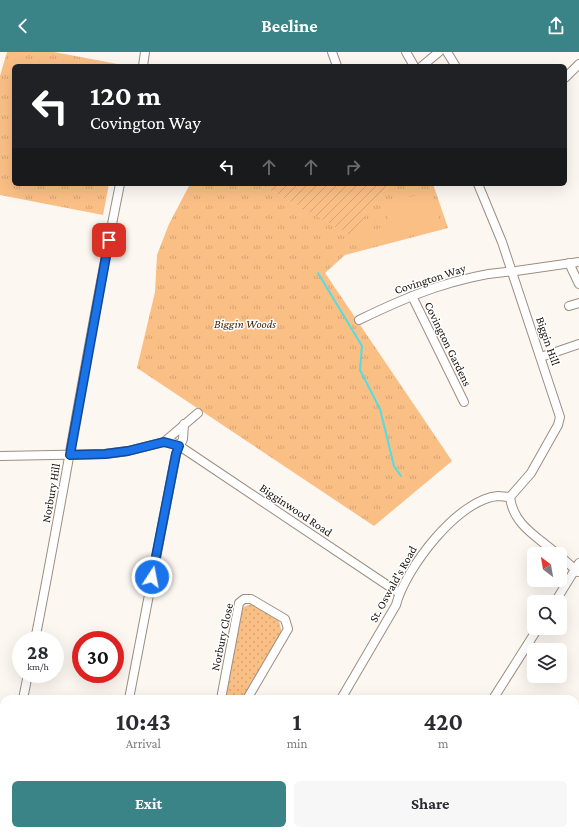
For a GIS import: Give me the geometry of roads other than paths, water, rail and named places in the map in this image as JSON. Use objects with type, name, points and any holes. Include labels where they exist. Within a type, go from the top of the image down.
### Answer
[{"type":"street","points":[[143,64],[145,52]]},
{"type":"street","points":[[332,52],[336,64]]},
{"type":"street","points":[[406,52],[413,64]]},
{"type":"street","points":[[424,64],[439,52]]},
{"type":"street","points":[[447,52],[454,64]]},
{"type":"street","points":[[567,76],[579,64]]},
{"type":"street","name":"Norbury Hill","points":[[37,631],[70,455],[100,282],[120,186]]},
{"type":"street","name":"Biggin Hill","points":[[479,186],[512,271],[560,419],[531,473],[510,497]]},
{"type":"street","name":"Covington Way","points":[[359,320],[412,296],[467,279],[507,270],[512,271],[579,262]]},
{"type":"street","points":[[569,263],[579,284]]},
{"type":"street","name":"Covington Gardens","points":[[412,296],[464,402]]},
{"type":"street","points":[[569,306],[579,303]]},
{"type":"street","points":[[541,358],[579,344]]},
{"type":"street","points":[[0,456],[105,454],[128,451],[164,442],[198,413]]},
{"type":"street","points":[[130,695],[176,454],[183,439],[184,424]]},
{"type":"street","name":"Bigginwood Road","points":[[164,442],[179,446],[399,593]]},
{"type":"street","name":"St. Oswald's Road","points":[[343,695],[396,605],[399,593],[428,546],[452,521],[468,509],[497,496],[510,497]]},
{"type":"street","points":[[510,497],[511,506],[518,521],[550,547]]},
{"type":"street","points":[[560,595],[578,568],[567,561]]},
{"type":"street","name":"Norbury Close","points":[[222,695],[239,603],[244,599],[251,599],[285,619],[288,629],[249,695]]},
{"type":"street","points":[[496,695],[534,635]]},
{"type":"street","points":[[24,695],[26,683]]},
{"type":"waterway","points":[[318,273],[362,346],[360,370],[380,409],[394,466],[401,476]]},
{"type":"park label","name":"Biggin Woods","points":[[245,324]]}]
